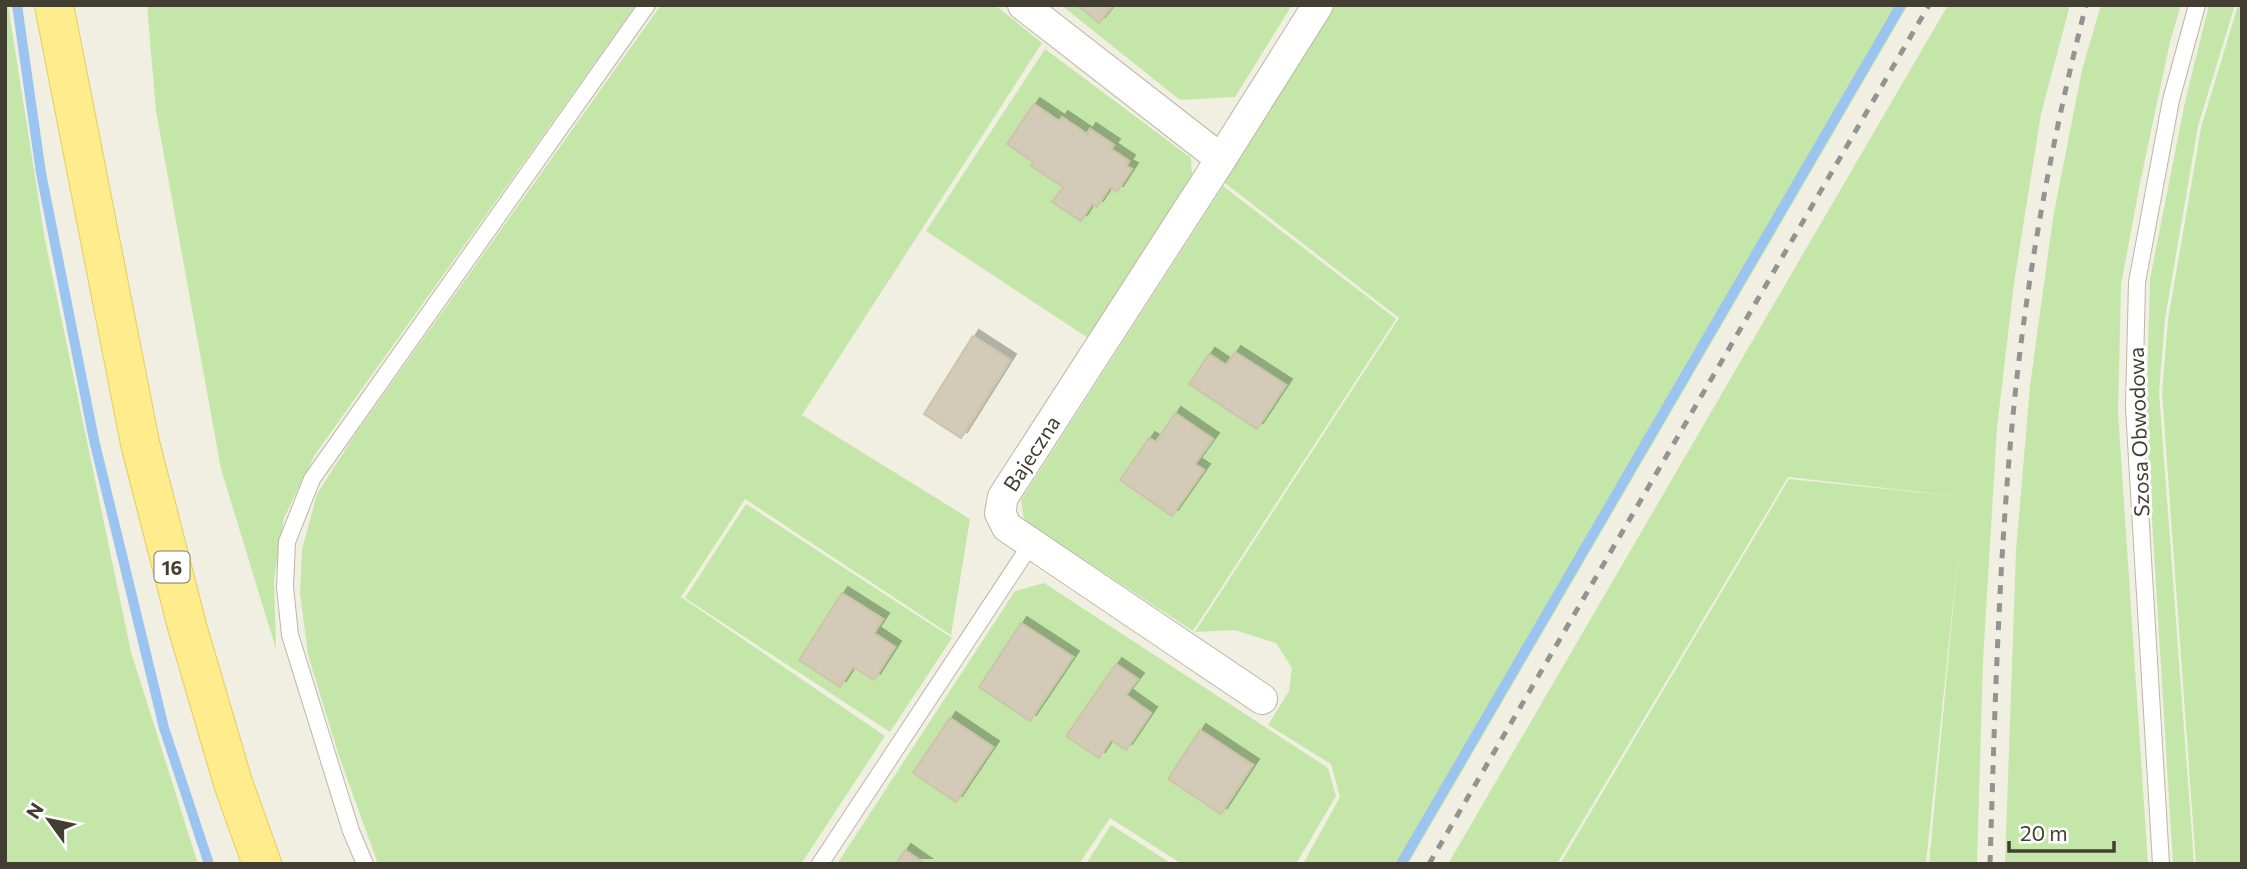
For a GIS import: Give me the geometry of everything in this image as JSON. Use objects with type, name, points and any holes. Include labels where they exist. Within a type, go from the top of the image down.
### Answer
[{"type":"main road","name":"16","points":[[54,5],[140,443],[187,626],[233,783],[262,864]]},
{"type":"main road","name":"16","points":[[74,5],[104,265]]},
{"type":"street","points":[[1023,5],[1222,159]]},
{"type":"street","name":"Bajeczna","points":[[1262,699],[1007,527],[1000,513],[1003,497],[1222,159],[1318,5]]},
{"type":"lane","points":[[365,864],[351,831],[290,635],[285,587],[287,542],[312,479],[648,5]]},
{"type":"lane","name":"Szosa Obwodowa","points":[[2161,864],[2134,408],[2137,282],[2171,100],[2197,5]]},
{"type":"lane","points":[[820,864],[1031,544]]},
{"type":"green space","points":[[5,5],[8,5],[45,240],[131,652],[198,864],[5,864]]},
{"type":"green space","points":[[147,5],[636,5],[314,456],[284,518],[274,579],[276,649],[221,469],[156,111]]},
{"type":"green space","points":[[661,5],[995,5],[1042,43],[802,415],[970,519],[951,635],[745,499],[681,597],[885,736],[801,864],[378,864],[339,756],[308,655],[300,593],[302,550],[317,494],[354,436]]},
{"type":"green space","points":[[1061,5],[1292,5],[1235,97],[1180,100]]},
{"type":"green space","points":[[1331,5],[1908,5],[1408,864],[1303,864],[1340,797],[1331,764],[1268,725],[1289,691],[1292,668],[1276,643],[1235,630],[1195,632],[1399,318],[1221,180]]},
{"type":"green space","points":[[1948,5],[2070,5],[2041,114],[2014,283],[1997,428],[1983,661],[1977,864],[1929,864],[1959,545],[1926,864],[1560,864],[1789,479],[1965,497],[1788,477],[1557,864],[1448,864]]},
{"type":"green space","points":[[2101,5],[2181,5],[2170,42],[2121,285],[2118,412],[2148,864],[2005,864],[2016,551],[2030,386],[2053,218],[2082,70]]},
{"type":"green space","points":[[2209,5],[2235,5],[2198,126],[2165,319],[2159,392],[2194,864],[2173,864],[2146,421],[2150,279],[2185,102]]},
{"type":"green space","points":[[2238,5],[2242,5],[2242,864],[2196,864],[2162,393],[2168,320],[2201,128]]},
{"type":"green space","points":[[1045,49],[1191,158],[1192,178],[1088,338],[926,231]]},
{"type":"green space","points":[[1223,186],[1396,319],[1193,631],[1024,520],[1021,500]]},
{"type":"green space","points":[[746,504],[952,638],[890,732],[685,598]]},
{"type":"green space","points":[[1044,583],[1328,768],[1336,796],[1296,864],[1182,864],[1110,818],[1079,864],[837,864],[1015,591]]},
{"type":"green space","points":[[1111,825],[1172,864],[1086,864]]},
{"type":"building","points":[[1077,5],[1113,5],[1099,23]]},
{"type":"building","points":[[1034,104],[1059,121],[1062,117],[1087,134],[1090,129],[1114,145],[1111,149],[1129,161],[1126,166],[1132,169],[1117,192],[1110,187],[1097,207],[1092,204],[1081,221],[1052,202],[1063,187],[1031,166],[1033,162],[1007,144]]},
{"type":"building","points":[[973,336],[1010,360],[961,438],[924,414]]},
{"type":"building","points":[[1235,352],[1286,385],[1257,429],[1189,384],[1209,354],[1226,365]]},
{"type":"building","points":[[1175,413],[1213,439],[1195,464],[1204,470],[1172,516],[1120,480],[1149,438],[1156,442]]},
{"type":"building","points":[[842,593],[883,619],[874,633],[895,647],[874,680],[853,667],[840,687],[799,660]]},
{"type":"building","points":[[1021,623],[1073,657],[1030,721],[979,687]]},
{"type":"building","points":[[1116,664],[1138,679],[1126,695],[1151,713],[1126,750],[1111,740],[1099,758],[1066,736]]},
{"type":"building","points":[[950,718],[993,747],[956,802],[913,773]]},
{"type":"building","points":[[1200,730],[1253,765],[1221,814],[1168,779]]},
{"type":"building","points":[[905,850],[925,864],[896,864]]},
{"type":"waterway","points":[[17,5],[41,173],[94,440],[164,728],[209,864]]},
{"type":"waterway","points":[[1401,864],[1901,5]]},
{"type":"railway","points":[[1429,864],[1929,5]]},
{"type":"railway","points":[[1990,864],[2002,565],[2016,386],[2044,194],[2086,5]]}]
